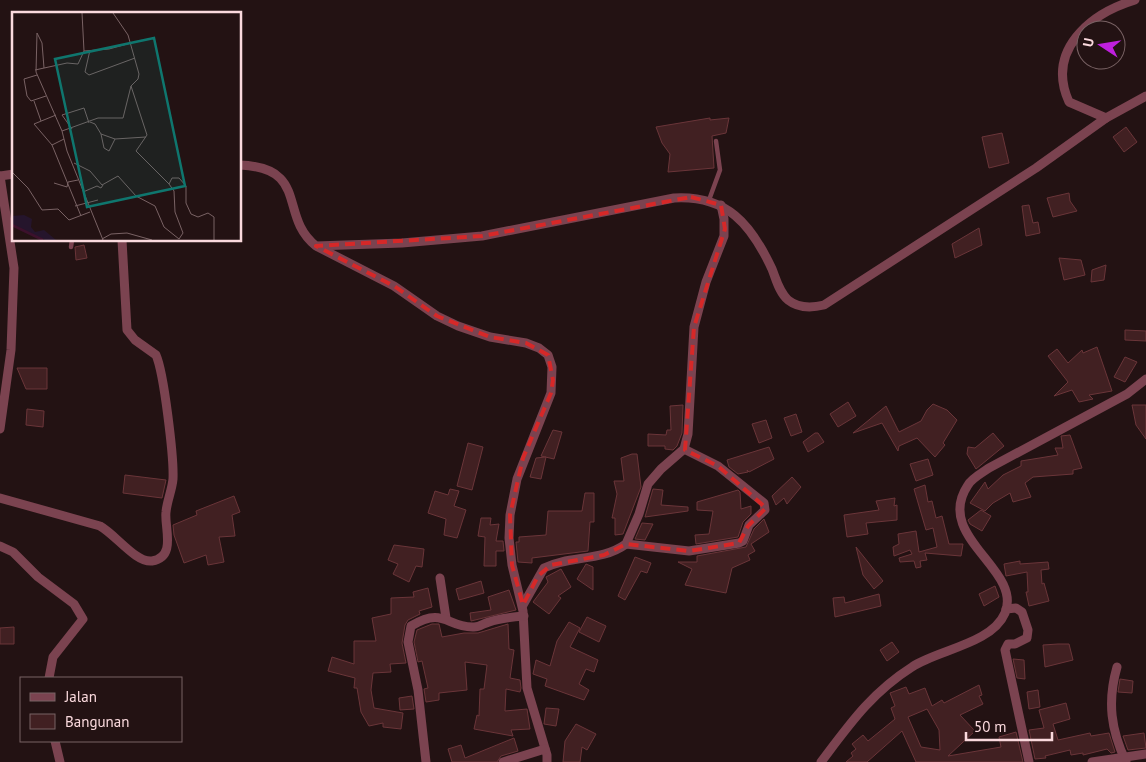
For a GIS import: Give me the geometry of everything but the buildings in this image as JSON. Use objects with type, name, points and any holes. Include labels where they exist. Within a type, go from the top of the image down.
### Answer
[{"type":"street","points":[[1106,118],[1069,102],[1063,88],[1063,69],[1067,53],[1076,36],[1096,17],[1134,0]]},
{"type":"street","points":[[316,246],[433,242],[482,236],[674,198],[691,197],[709,200],[721,205],[738,217],[760,244],[782,293],[789,300],[813,308],[824,305],[1036,168],[1106,118],[1146,96]]},
{"type":"street","points":[[241,165],[258,166],[271,171],[283,180],[292,195],[302,233],[316,246],[394,286],[437,316],[490,337],[526,343],[539,348],[548,356],[553,380],[551,393],[523,458],[510,515],[509,538],[512,566],[524,616],[527,688],[547,762]]},
{"type":"street","points":[[0,176],[14,268],[11,350],[0,429]]},
{"type":"street","points":[[626,544],[639,514],[648,484],[660,469],[684,449],[688,434],[694,328],[706,282],[724,236],[725,224],[721,205]]},
{"type":"street","points":[[0,498],[100,526],[145,561],[158,559],[164,554],[169,541],[165,515],[173,476],[164,392],[156,355],[135,340],[127,330],[122,241]]},
{"type":"street","points":[[821,762],[848,725],[889,683],[914,666],[983,636],[998,624],[1006,610],[1007,597],[999,577],[965,531],[960,513],[960,500],[969,483],[989,468],[1127,394],[1146,379]]},
{"type":"street","points":[[522,605],[544,568],[562,562],[604,555],[626,544],[689,550],[743,541],[748,525],[765,510],[764,503],[718,466],[684,449]]},
{"type":"street","points":[[0,546],[13,552],[38,577],[74,604],[83,619],[54,657],[49,677]]},
{"type":"street","points":[[440,578],[446,618]]},
{"type":"street","points":[[1006,610],[1016,608],[1022,612],[1028,630],[1027,638],[1015,644],[1008,644],[1005,650],[1029,762]]},
{"type":"street","points":[[426,762],[418,690],[408,642],[412,626],[423,620],[446,618],[457,625],[476,628],[488,622],[524,616]]},
{"type":"street","points":[[1117,667],[1111,692],[1111,703],[1117,747],[1125,760]]},
{"type":"street","points":[[55,742],[60,762]]},
{"type":"street","points":[[503,762],[545,749]]},
{"type":"street","points":[[1092,762],[1125,760],[1146,754]]},
{"type":"lane","points":[[709,200],[720,170],[716,141]]},
{"type":"lane","points":[[72,241],[72,247]]},
{"type":"highlighted area","points":[[691,197],[721,205],[725,229],[694,327],[685,450],[718,466],[766,508],[748,526],[739,543],[689,551],[626,544],[604,555],[551,565],[538,576],[523,605],[512,565],[510,515],[523,458],[551,393],[553,380],[548,355],[526,343],[490,337],[437,316],[394,286],[316,246],[482,236]]}]
